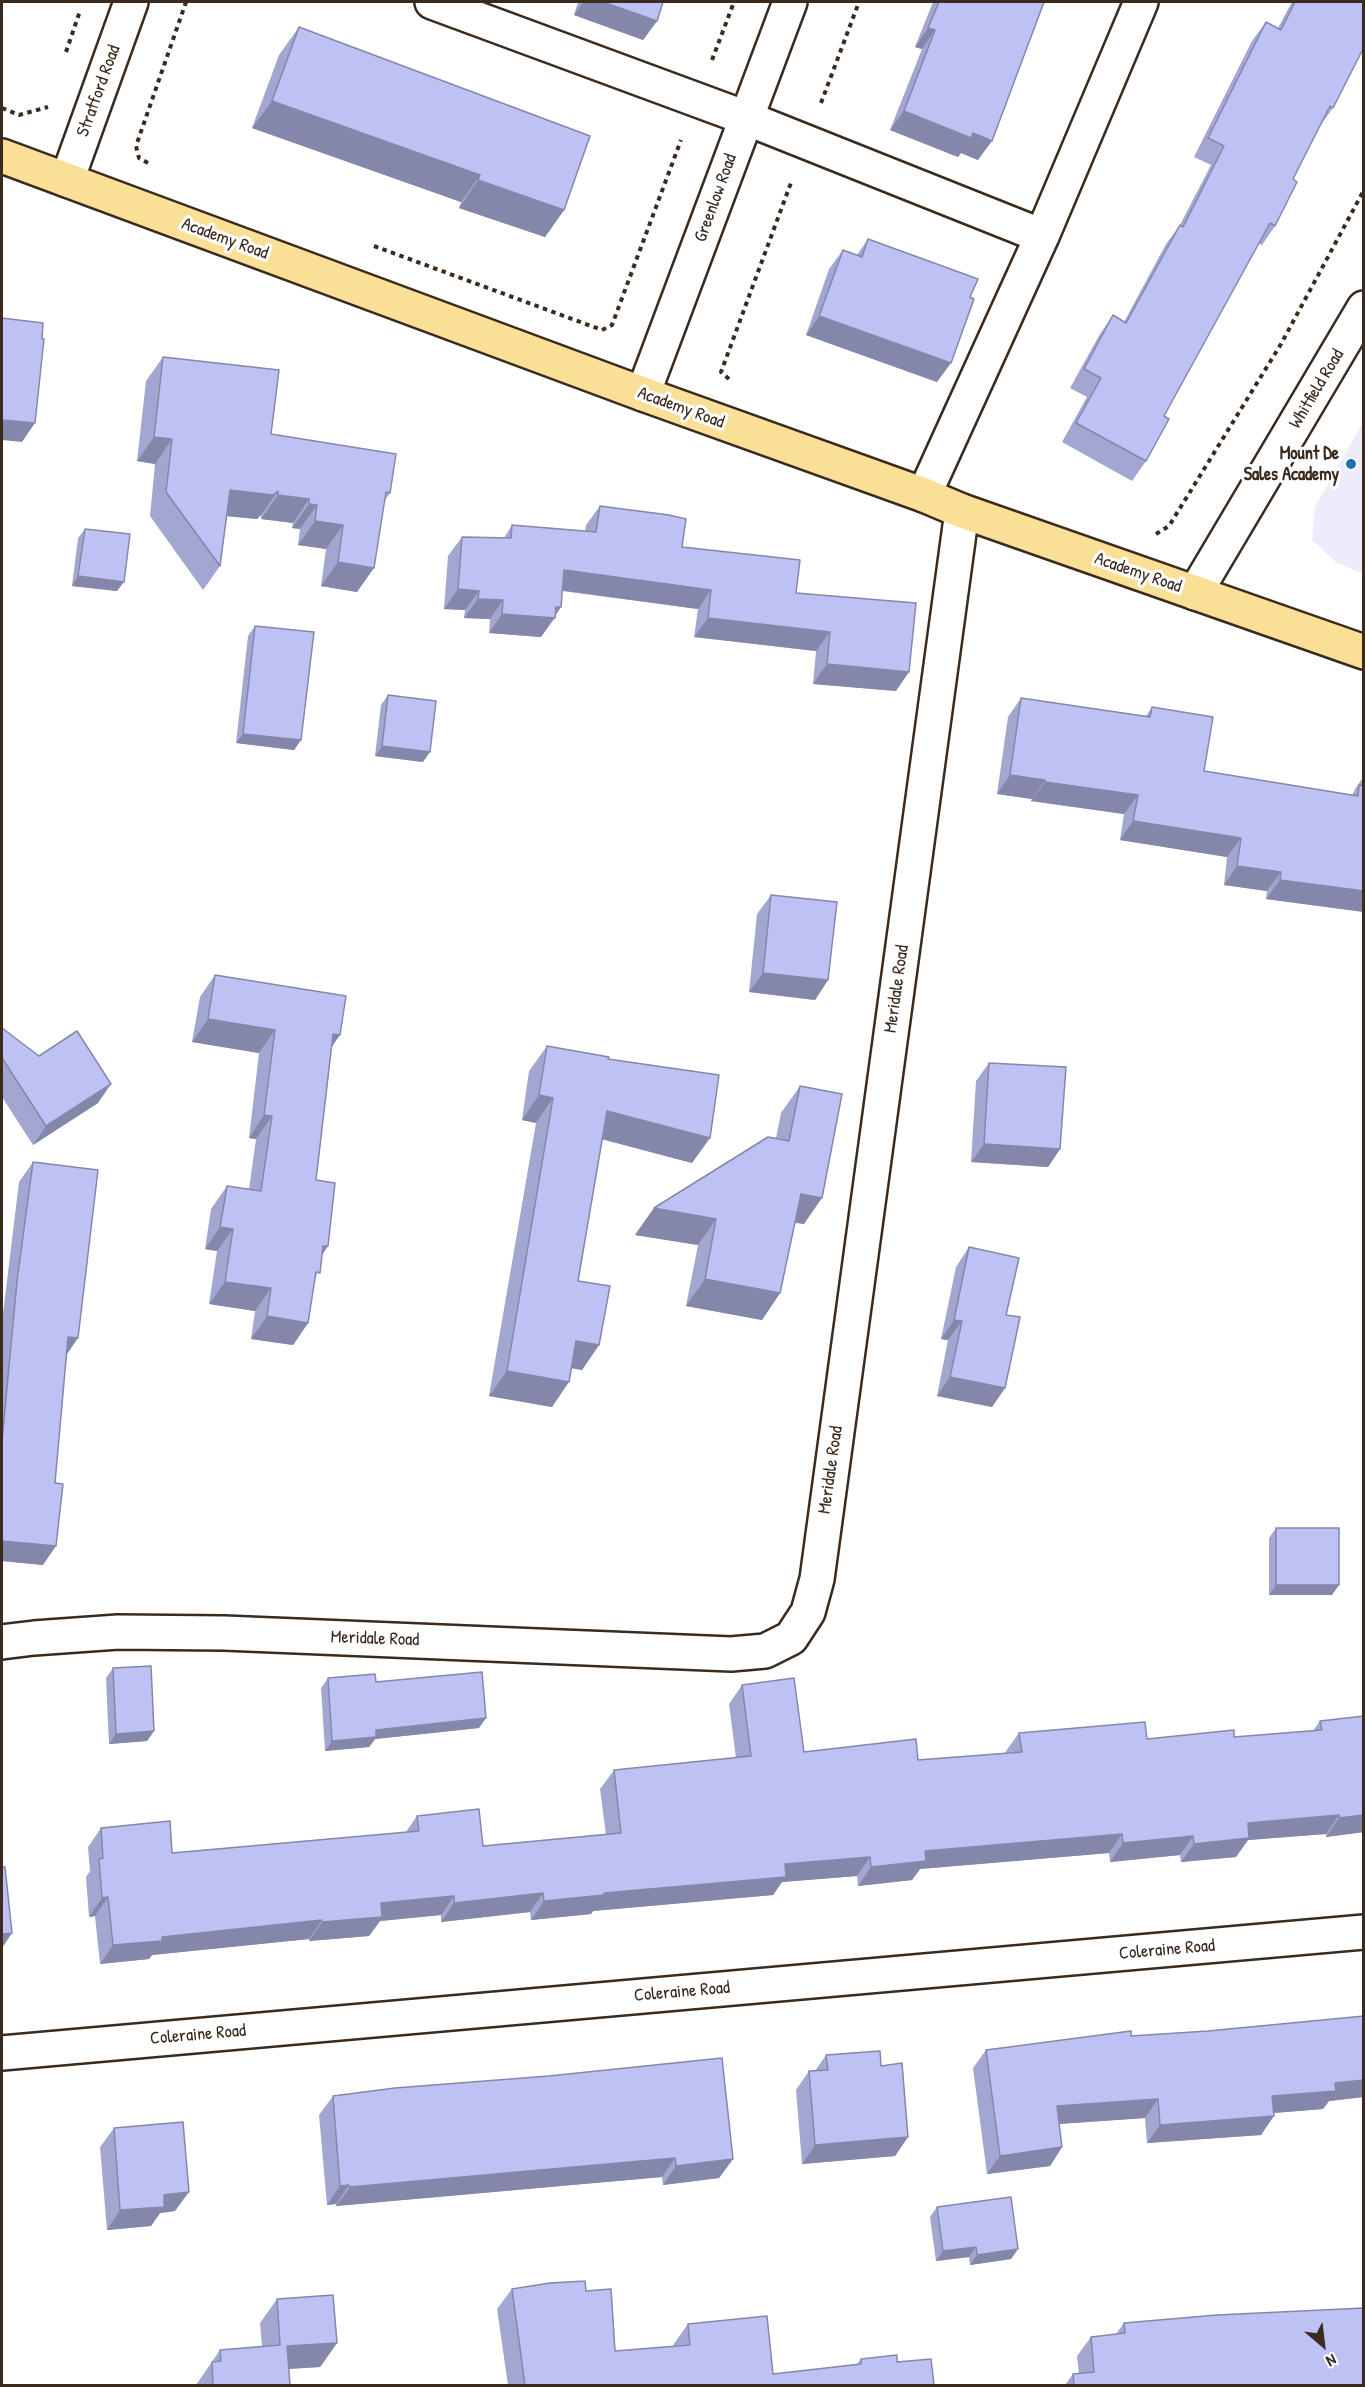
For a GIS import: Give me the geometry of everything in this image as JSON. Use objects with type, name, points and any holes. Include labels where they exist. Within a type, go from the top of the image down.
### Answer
[{"type":"main road","name":"Academy Road","points":[[2,156],[643,394],[924,495],[962,511],[1364,652]]},
{"type":"street","name":"Stratford Road","points":[[66,180],[131,2]]},
{"type":"street","name":"Greenlow Road","points":[[643,394],[790,2]]},
{"type":"street","points":[[924,495],[1042,236],[1141,2]]},
{"type":"street","points":[[448,4],[806,141],[1042,236]]},
{"type":"street","name":"Whitfield Road","points":[[1195,593],[1364,308]]},
{"type":"street","name":"Meridale Road","points":[[2,1642],[118,1632],[224,1633],[731,1654],[765,1651],[791,1638],[808,1612],[817,1579],[962,511]]},
{"type":"street","name":"Coleraine Road","points":[[2,2053],[1364,1932]]},
{"type":"path","points":[[64,55],[84,2]]},
{"type":"path","points":[[152,165],[139,158],[136,146],[186,2]]},
{"type":"path","points":[[367,244],[602,330],[612,325],[734,2]]},
{"type":"path","points":[[739,383],[721,372],[859,2]]},
{"type":"path","points":[[2,108],[19,115],[47,109],[51,98]]},
{"type":"path","points":[[1145,531],[1155,535],[1169,526],[1281,344],[1364,190]]},
{"type":"shaded area","name":"Mount De Sales Academy","points":[[1363,422],[1363,574],[1337,563],[1312,540],[1315,507]]},
{"type":"building","points":[[603,2],[663,2],[657,21]]},
{"type":"building","points":[[939,2],[1044,2],[992,141],[973,133],[971,138],[904,111],[935,30],[928,28]]},
{"type":"building","points":[[1295,2],[1364,2],[1364,47],[1333,108],[1330,106],[1293,179],[1297,182],[1275,226],[1270,223],[1164,416],[1169,419],[1146,461],[1076,423],[1101,378],[1084,369],[1113,315],[1126,323],[1180,225],[1183,227],[1224,146],[1208,138],[1266,22],[1281,30]]},
{"type":"building","points":[[299,27],[590,136],[564,210],[478,180],[480,175],[272,101]]},
{"type":"building","points":[[868,239],[978,279],[970,297],[974,299],[951,363],[819,316],[843,250],[862,257]]},
{"type":"building","points":[[2,318],[43,323],[42,339],[44,339],[35,423],[2,420]]},
{"type":"building","points":[[163,357],[279,370],[271,434],[396,454],[390,493],[386,492],[374,568],[338,562],[343,525],[315,521],[317,505],[309,504],[309,499],[278,495],[278,491],[273,495],[230,490],[220,566],[166,492],[172,439],[154,437]]},
{"type":"building","points":[[600,506],[686,519],[682,547],[800,560],[796,593],[916,603],[909,672],[827,664],[830,632],[708,618],[711,590],[564,570],[561,607],[556,607],[555,618],[502,614],[503,600],[478,599],[479,591],[458,589],[462,537],[511,538],[512,525],[596,532]]},
{"type":"building","points":[[85,529],[130,534],[124,582],[78,576]]},
{"type":"building","points":[[255,626],[314,632],[301,740],[243,734]]},
{"type":"building","points":[[388,695],[436,701],[430,752],[382,746]]},
{"type":"building","points":[[1021,698],[1150,717],[1152,707],[1213,717],[1204,771],[1358,796],[1359,785],[1364,786],[1364,891],[1280,880],[1281,872],[1237,866],[1241,838],[1133,821],[1138,795],[1010,775]]},
{"type":"building","points":[[771,895],[837,902],[828,980],[763,973]]},
{"type":"building","points":[[215,975],[346,996],[340,1035],[333,1034],[316,1180],[335,1183],[328,1246],[323,1246],[320,1273],[316,1272],[308,1323],[267,1316],[271,1288],[225,1282],[233,1229],[220,1227],[227,1186],[261,1191],[272,1116],[264,1115],[275,1030],[208,1019]]},
{"type":"building","points":[[2,1028],[39,1056],[77,1031],[111,1084],[46,1126],[2,1058]]},
{"type":"building","points":[[547,1046],[609,1057],[608,1059],[719,1075],[710,1138],[607,1111],[578,1281],[610,1286],[599,1345],[576,1341],[569,1382],[507,1371],[553,1098],[539,1095]]},
{"type":"building","points":[[989,1063],[1066,1067],[1060,1149],[984,1144]]},
{"type":"building","points":[[800,1086],[842,1094],[822,1198],[801,1194],[780,1293],[705,1279],[716,1219],[654,1208],[768,1137],[789,1141]]},
{"type":"building","points":[[33,1162],[98,1170],[78,1338],[68,1337],[55,1483],[63,1484],[56,1546],[2,1541],[2,1441],[17,1281]]},
{"type":"building","points":[[969,1247],[1019,1258],[1006,1315],[1020,1317],[1005,1388],[950,1377],[962,1321],[954,1320]]},
{"type":"building","points":[[1276,1528],[1339,1528],[1339,1585],[1276,1585]]},
{"type":"building","points":[[151,1666],[154,1731],[116,1734],[113,1668]]},
{"type":"building","points":[[482,1672],[486,1718],[376,1730],[376,1737],[332,1741],[328,1678],[375,1674],[376,1682]]},
{"type":"building","points":[[794,1678],[804,1752],[916,1739],[918,1760],[1022,1752],[1019,1733],[1145,1722],[1147,1739],[1234,1730],[1234,1737],[1322,1730],[1320,1721],[1364,1716],[1364,1815],[1248,1823],[1249,1838],[1194,1844],[1193,1836],[1123,1843],[1122,1834],[925,1851],[926,1861],[871,1867],[870,1857],[785,1864],[786,1877],[604,1893],[604,1895],[544,1901],[543,1893],[454,1903],[454,1896],[381,1903],[382,1917],[322,1922],[322,1920],[162,1937],[162,1941],[113,1945],[108,1897],[102,1898],[99,1859],[103,1858],[101,1828],[170,1821],[172,1853],[419,1831],[417,1816],[479,1809],[483,1846],[621,1833],[614,1770],[751,1756],[742,1685]]},
{"type":"building","points":[[2,1867],[5,1867],[12,1933],[2,1934]]},
{"type":"building","points":[[1364,2016],[1364,2080],[1335,2083],[1336,2091],[1272,2096],[1274,2116],[1160,2125],[1158,2099],[1057,2106],[1062,2147],[1000,2156],[986,2050],[1131,2031],[1131,2036]]},
{"type":"building","points":[[880,2051],[881,2066],[902,2063],[908,2137],[815,2145],[809,2071],[828,2070],[826,2055]]},
{"type":"building","points":[[722,2058],[733,2159],[676,2166],[675,2158],[350,2187],[349,2185],[340,2186],[333,2096],[395,2088],[549,2076]]},
{"type":"building","points":[[183,2122],[189,2192],[164,2195],[164,2207],[120,2210],[114,2128]]},
{"type":"building","points":[[1011,2197],[1018,2249],[977,2255],[976,2247],[943,2251],[937,2207]]},
{"type":"building","points":[[585,2281],[586,2291],[611,2289],[615,2351],[690,2345],[688,2324],[767,2316],[773,2374],[861,2364],[861,2359],[897,2355],[897,2362],[931,2359],[934,2385],[525,2385],[512,2289],[550,2283]]},
{"type":"building","points":[[333,2295],[337,2343],[287,2346],[290,2385],[213,2385],[212,2362],[221,2361],[220,2350],[280,2345],[277,2299]]},
{"type":"building","points":[[1364,2308],[1364,2385],[1074,2385],[1073,2374],[1094,2372],[1091,2337],[1125,2333],[1124,2323],[1217,2315]]},
{"type":"place","name":"Mount De Sales Academy","points":[[1351,464]]}]
